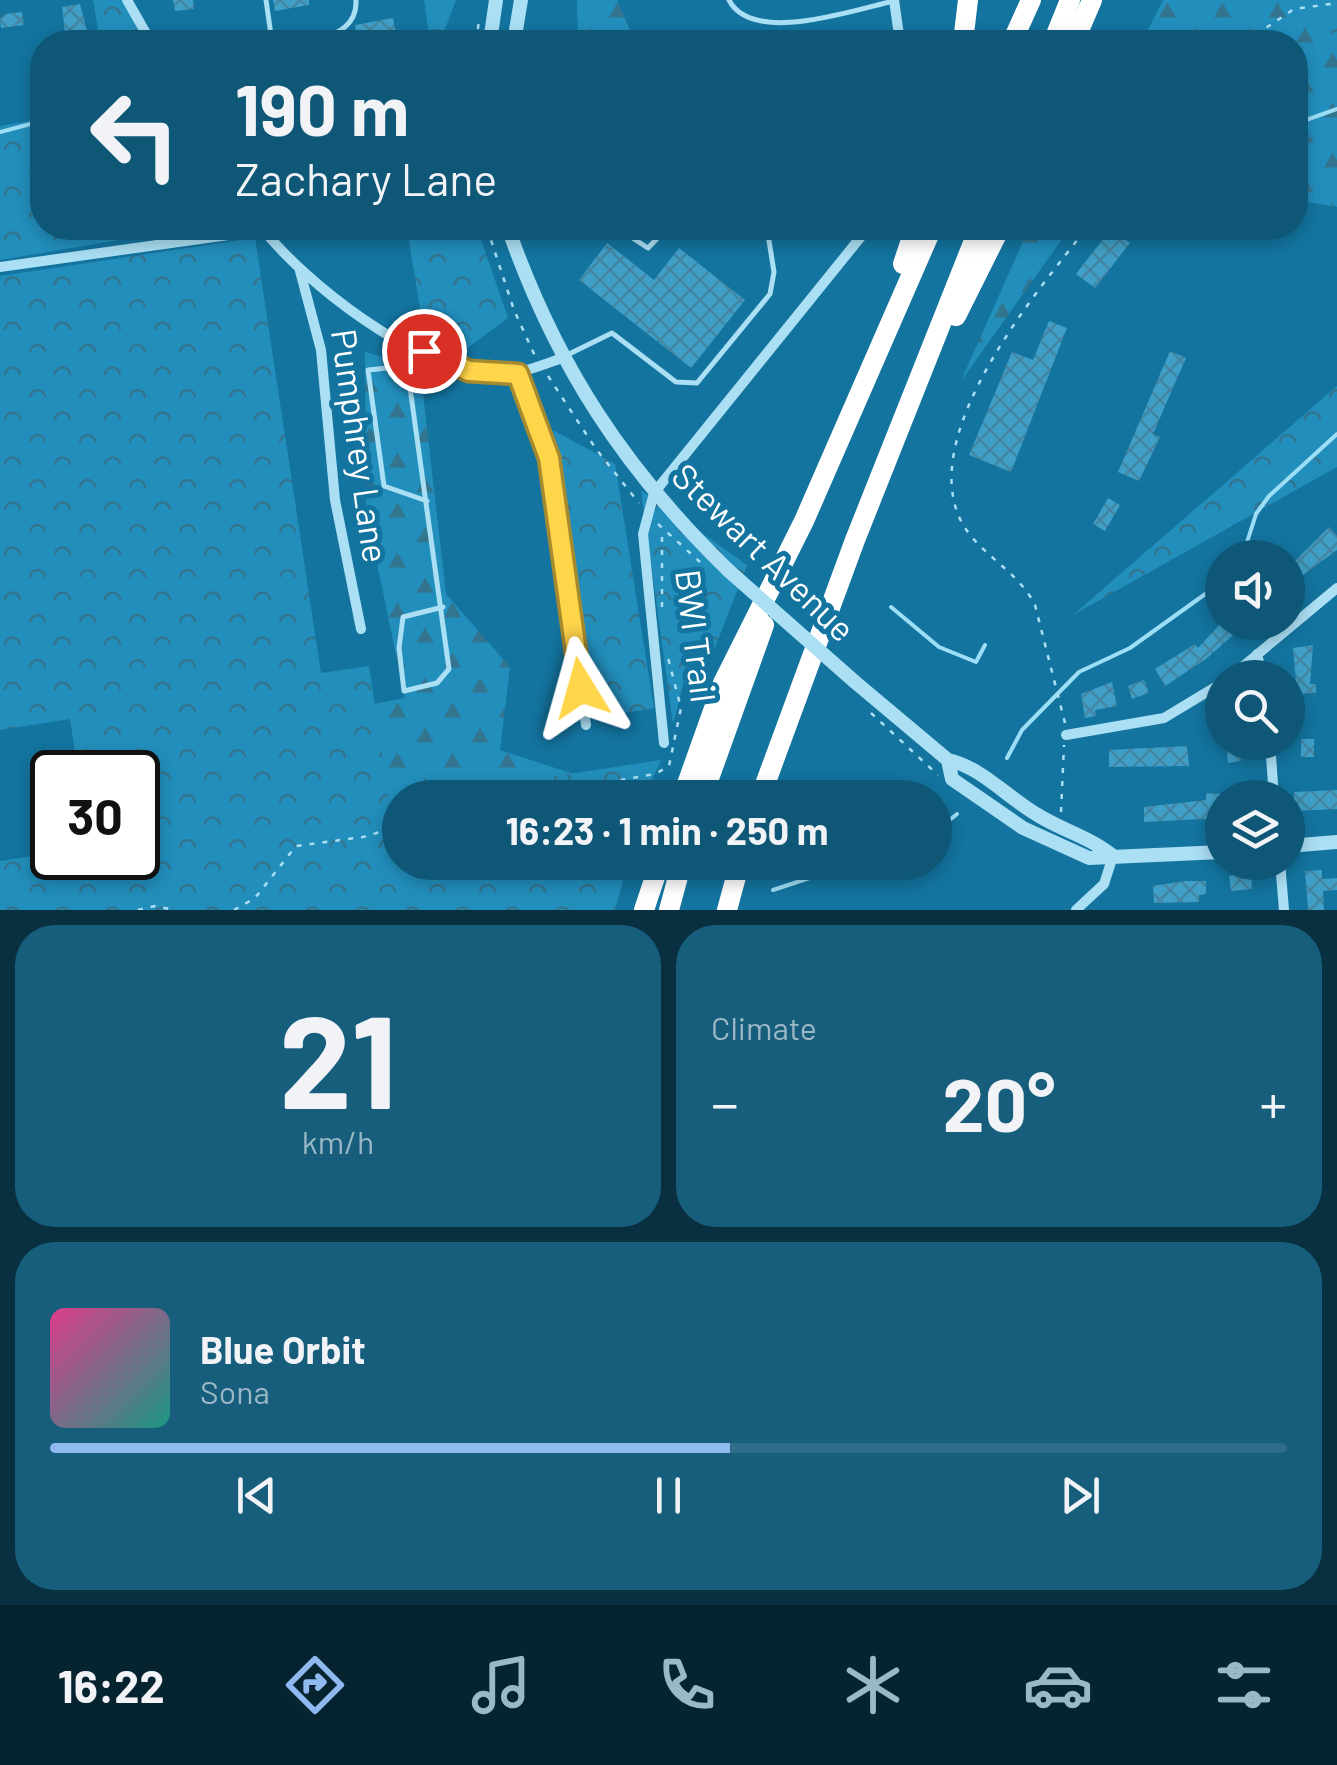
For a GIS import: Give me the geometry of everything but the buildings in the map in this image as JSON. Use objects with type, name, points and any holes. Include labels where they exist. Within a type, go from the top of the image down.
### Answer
[{"type":"highway","points":[[964,30],[968,0]]},
{"type":"highway","points":[[1017,30],[1031,0]]},
{"type":"highway","points":[[1058,30],[1070,0]]},
{"type":"highway","points":[[1079,30],[1092,0]]},
{"type":"highway","points":[[861,389],[911,240]]},
{"type":"highway","points":[[688,780],[722,683],[804,520],[927,240]]},
{"type":"highway","points":[[767,780],[975,240]]},
{"type":"highway","points":[[907,411],[994,240]]},
{"type":"highway","points":[[709,780],[804,520]]},
{"type":"highway","points":[[644,910],[654,880]]},
{"type":"highway","points":[[669,910],[677,880]]},
{"type":"highway","points":[[727,910],[735,880]]},
{"type":"street","points":[[128,0],[144,30]]},
{"type":"street","points":[[492,30],[496,0]]},
{"type":"street","points":[[516,30],[520,0]]},
{"type":"street","points":[[894,0],[898,30]]},
{"type":"street","points":[[0,268],[189,240]]},
{"type":"street","points":[[273,240],[300,271],[336,302],[414,346],[469,371],[518,374],[562,358]]},
{"type":"street","name":"Stewart Avenue","points":[[512,240],[562,358],[654,493],[729,570],[948,760],[952,779],[1033,833],[1089,858],[1205,853]]},
{"type":"street","name":"Stewart Avenue","points":[[516,240],[516,253]]},
{"type":"street","points":[[664,743],[649,624],[643,534],[654,493],[855,240]]},
{"type":"street","name":"Pumphrey Lane","points":[[300,271],[321,350],[335,500],[361,629]]},
{"type":"street","points":[[518,374],[549,458],[586,725]]},
{"type":"street","points":[[1251,660],[1337,588]]},
{"type":"street","points":[[1258,654],[1259,660]]},
{"type":"street","points":[[1066,735],[1164,718],[1205,693]]},
{"type":"street","points":[[1305,845],[1337,842]]},
{"type":"street","points":[[1076,910],[1104,884],[1113,856]]},
{"type":"street","points":[[1282,880],[1284,910]]},
{"type":"lane","points":[[266,0],[270,30]]},
{"type":"lane","points":[[343,30],[356,0]]},
{"type":"lane","points":[[729,0],[742,14],[776,22],[840,16],[862,4],[894,0]]},
{"type":"lane","points":[[636,240],[648,248],[656,240]]},
{"type":"lane","points":[[562,358],[612,333],[676,382],[696,383],[770,294],[774,272],[769,240]]},
{"type":"lane","points":[[414,346],[408,366],[443,607],[450,669],[437,684],[404,691],[399,648],[403,617],[443,607]]},
{"type":"lane","points":[[408,366],[368,370],[384,486],[427,502]]},
{"type":"path","points":[[1263,30],[1294,9],[1337,3]]},
{"type":"path","name":"BWI Trail","points":[[492,240],[514,310],[541,365],[596,449],[664,530],[659,540],[662,616]]},
{"type":"path","points":[[1062,815],[1061,756],[1066,735],[1061,699],[1046,664],[1040,618],[1027,588],[960,520],[953,458],[972,401],[1010,328],[1078,240]]},
{"type":"path","points":[[664,530],[712,571]]},
{"type":"path","name":"BWI Trail","points":[[621,780],[655,774],[669,766],[681,708],[666,652]]},
{"type":"path","points":[[234,910],[255,898],[296,846],[382,831]]},
{"type":"path","points":[[138,910],[154,906],[174,910]]},
{"type":"green space","points":[[93,0],[133,0],[138,30],[98,30]]},
{"type":"green space","points":[[424,0],[456,0],[445,30],[428,30]]},
{"type":"green space","points":[[577,0],[617,0],[630,30],[578,30]]},
{"type":"green space","points":[[1163,0],[1337,0],[1337,207],[1308,202],[1308,30],[1148,30]]},
{"type":"green space","points":[[1316,0],[1337,0],[1337,46]]},
{"type":"green space","points":[[30,121],[30,240],[119,240],[0,260],[0,126]]},
{"type":"green space","points":[[255,240],[321,673],[369,666],[386,780],[382,780],[382,880],[607,880],[594,910],[0,910],[0,861],[30,856],[30,880],[160,880],[160,750],[75,750],[70,719],[0,730],[0,276]]},
{"type":"green space","points":[[409,240],[481,240],[508,318],[462,352],[424,333]]},
{"type":"green space","points":[[1024,240],[1061,240],[961,381]]},
{"type":"green space","points":[[365,352],[420,368],[446,594],[510,667],[500,750],[592,780],[382,780],[382,880],[623,880],[615,910],[0,910],[0,882],[30,877],[30,880],[160,880],[160,764],[259,726],[405,698],[366,510]]},
{"type":"green space","points":[[1337,386],[1337,467],[1073,615]]},
{"type":"green space","points":[[553,430],[615,464],[654,708],[593,718]]},
{"type":"green space","points":[[641,490],[747,565],[711,658],[691,653],[673,724]]},
{"type":"green space","points":[[661,760],[652,780],[529,780]]},
{"type":"waterway","points":[[1308,119],[1337,109]]},
{"type":"waterway","points":[[0,132],[30,124]]},
{"type":"waterway","points":[[1248,540],[1256,514],[1269,496],[1337,434]]},
{"type":"waterway","points":[[1007,758],[1022,730],[1079,672],[1130,648],[1205,594]]},
{"type":"waterway","points":[[891,607],[939,647],[976,662],[985,645]]},
{"type":"waterway","points":[[952,818],[957,814]]},
{"type":"waterway","points":[[773,890],[803,880]]},
{"type":"route","points":[[424,351],[469,371],[518,374],[549,458],[581,688]]}]
